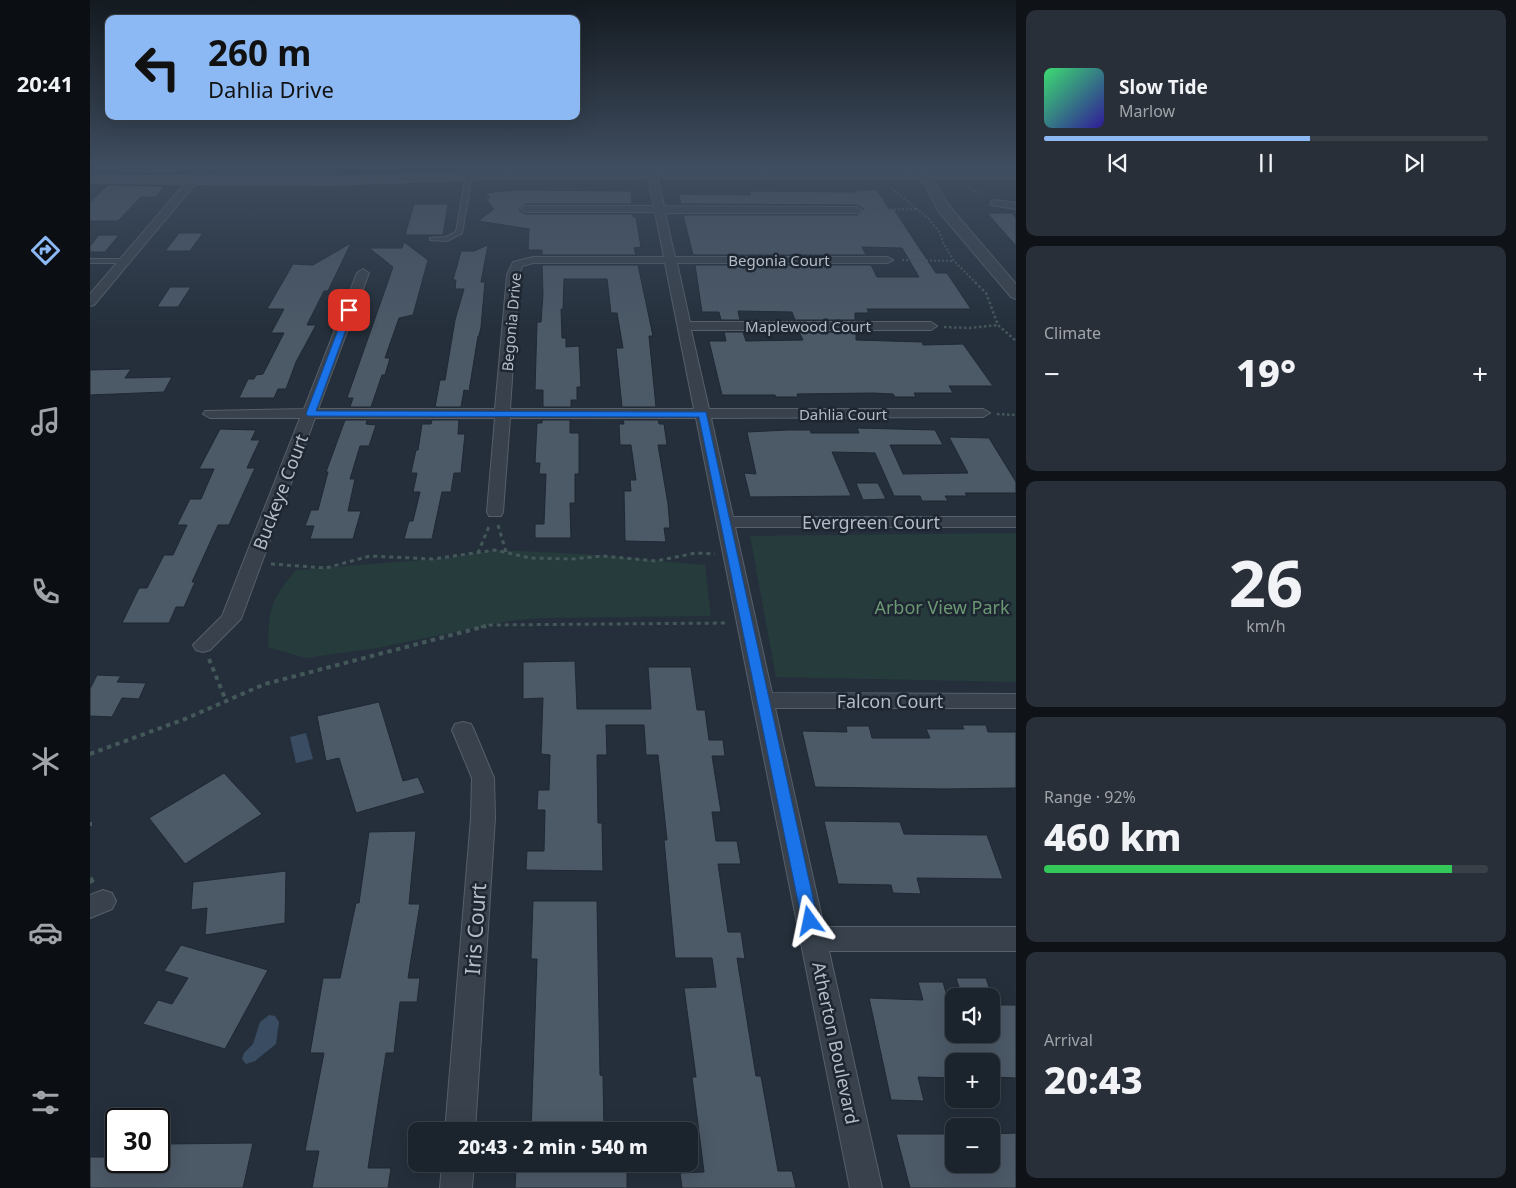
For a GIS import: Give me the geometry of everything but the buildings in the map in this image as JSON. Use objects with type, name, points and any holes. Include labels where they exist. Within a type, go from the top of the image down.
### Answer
[{"type":"street","points":[[92,297],[159,220]]},
{"type":"street","name":"Atherton Boulevard","points":[[662,220],[866,1188]]},
{"type":"street","points":[[954,220],[1016,294]]},
{"type":"street","points":[[965,220],[992,248],[1005,270],[1016,283]]},
{"type":"street","name":"Begonia Drive","points":[[504,414],[513,275],[517,264],[533,260],[671,260]]},
{"type":"street","name":"Begonia Court","points":[[671,260],[887,260]]},
{"type":"street","name":"Buckeye Court","points":[[203,645],[230,620],[311,414],[363,273]]},
{"type":"street","name":"Maplewood Court","points":[[685,326],[931,326]]},
{"type":"street","name":"Dahlia Court","points":[[210,414],[983,413]]},
{"type":"street","points":[[495,512],[504,414]]},
{"type":"street","name":"Evergreen Court","points":[[726,522],[1016,522]]},
{"type":"street","name":"Falcon Court","points":[[764,700],[1016,701]]},
{"type":"street","name":"Iris Court","points":[[461,1122],[484,818],[483,778],[463,730]]},
{"type":"street","points":[[814,939],[1016,939]]},
{"type":"street","points":[[456,1188],[457,1172]]},
{"type":"lane","points":[[432,239],[447,239],[459,233],[461,220]]},
{"type":"lane","points":[[90,261],[125,261]]},
{"type":"path","points":[[927,220],[940,233],[943,243],[954,261],[986,293],[998,325],[1016,341]]},
{"type":"path","points":[[887,260],[954,261]]},
{"type":"path","points":[[931,326],[969,328],[998,325]]},
{"type":"path","points":[[478,552],[495,512]]},
{"type":"path","points":[[495,512],[506,553]]},
{"type":"path","points":[[252,563],[326,568],[370,556],[433,560],[495,550],[530,558],[573,559],[603,556],[656,561],[696,553],[733,554]]},
{"type":"path","points":[[90,754],[265,684],[490,624],[747,623]]},
{"type":"path","points":[[203,645],[226,701]]},
{"type":"green space","name":"Arbor View Park","points":[[1016,533],[1016,682],[776,677],[750,536]]},
{"type":"green space","points":[[495,550],[584,554],[705,565],[711,616],[541,618],[509,621],[377,648],[305,658],[268,647],[270,614],[276,598],[296,570],[447,558]]},
{"type":"water","points":[[306,733],[313,759],[296,763],[290,737]]},
{"type":"water","points":[[269,1015],[275,1016],[279,1022],[276,1044],[255,1061],[246,1064],[242,1059],[244,1053],[253,1044],[260,1022]]},
{"type":"route","points":[[349,310],[311,414],[703,414],[810,921]]}]
